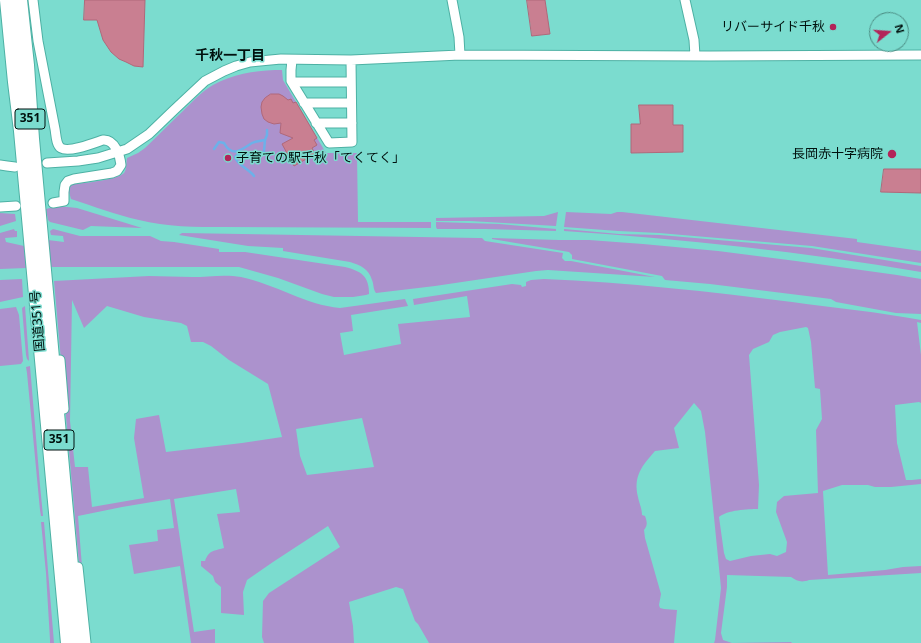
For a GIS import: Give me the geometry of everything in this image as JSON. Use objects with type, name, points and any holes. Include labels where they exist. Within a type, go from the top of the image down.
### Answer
[{"type":"highway","points":[[1,0],[4,30],[15,82]]},
{"type":"highway","name":"国道351号","points":[[7,0],[21,132],[36,238],[78,643]]},
{"type":"highway","name":"国道351号","points":[[20,0],[27,65],[36,238],[68,643]]},
{"type":"street","points":[[33,0],[38,41],[58,144],[62,148],[83,147],[106,139],[113,144],[121,160],[121,165],[117,171],[104,175],[68,181],[65,185],[64,201],[53,203]]},
{"type":"street","points":[[452,0],[459,37],[460,56]]},
{"type":"street","points":[[685,0],[694,40],[695,56]]},
{"type":"street","points":[[47,163],[91,159],[127,149],[148,134],[205,81],[236,66],[250,62],[267,60],[351,60],[460,56],[921,55]]},
{"type":"street","points":[[292,60],[291,81],[328,144],[352,142],[351,60]]},
{"type":"street","points":[[292,82],[351,82]]},
{"type":"street","points":[[304,103],[351,103]]},
{"type":"street","points":[[316,123],[352,123]]},
{"type":"street","points":[[0,165],[15,167]]},
{"type":"street","points":[[0,207],[16,206]]},
{"type":"street","points":[[60,360],[67,453],[86,643]]},
{"type":"shaded area","points":[[282,70],[283,80],[326,153],[357,153],[358,222],[431,222],[431,228],[181,226],[130,218],[71,199],[69,192],[70,186],[74,184],[115,178],[124,173],[127,158],[145,148],[197,97],[213,85],[251,72]]},
{"type":"shaded area","points":[[58,206],[77,208],[142,228],[91,226],[83,230],[50,222],[48,220],[46,209]]},
{"type":"shaded area","points":[[558,212],[556,226],[470,221],[436,221],[436,218],[544,216]]},
{"type":"shaded area","points":[[566,212],[611,214],[622,212],[857,239],[857,242],[921,251],[921,263],[812,246],[659,233],[564,227]]},
{"type":"shaded area","points":[[0,213],[15,214],[16,221],[0,226]]},
{"type":"shaded area","points":[[436,222],[499,224],[556,229],[556,231],[437,229]]},
{"type":"shaded area","points":[[14,229],[17,231],[17,237],[5,238],[6,242],[24,246],[26,268],[0,269],[0,233]]},
{"type":"shaded area","points":[[53,229],[80,236],[150,236],[161,241],[219,249],[219,252],[245,252],[345,267],[356,270],[363,275],[368,283],[369,294],[353,297],[334,297],[278,278],[239,267],[51,267],[48,240],[64,242],[63,236],[51,235],[50,231]]},
{"type":"shaded area","points":[[564,229],[619,234],[660,235],[811,248],[921,266],[921,272],[788,252],[699,242],[564,231]]},
{"type":"shaded area","points":[[182,233],[482,238],[485,241],[563,253],[562,258],[565,261],[655,277],[548,270],[376,293],[369,273],[361,266],[350,262],[283,251],[283,248],[248,246],[179,235]]},
{"type":"shaded area","points":[[492,238],[589,240],[718,251],[921,279],[921,314],[896,313],[836,302],[831,299],[665,280],[662,276],[572,259],[572,255],[569,252]]},
{"type":"shaded area","points":[[149,276],[229,276],[254,280],[315,303],[340,308],[405,299],[408,306],[351,315],[353,331],[340,333],[344,355],[401,344],[398,324],[470,317],[467,296],[414,305],[413,299],[512,284],[521,285],[522,287],[526,286],[526,282],[531,280],[544,279],[606,282],[699,291],[856,310],[921,320],[921,323],[917,322],[921,355],[921,403],[895,405],[897,443],[906,480],[921,479],[921,484],[891,487],[842,485],[823,491],[828,575],[921,566],[921,573],[806,581],[797,580],[791,577],[727,575],[727,587],[721,633],[723,640],[732,643],[714,643],[721,588],[705,432],[701,411],[694,403],[674,428],[679,448],[655,451],[640,472],[637,483],[638,499],[642,510],[642,515],[645,516],[647,522],[644,530],[645,538],[661,594],[659,605],[660,608],[677,610],[674,643],[429,643],[415,621],[403,589],[396,587],[349,602],[354,643],[264,643],[262,637],[263,601],[269,593],[340,547],[328,526],[247,580],[243,592],[244,615],[221,613],[221,587],[215,582],[213,576],[201,566],[201,561],[205,561],[208,555],[212,552],[224,548],[217,514],[240,512],[236,489],[174,499],[194,632],[215,629],[215,643],[191,643],[180,566],[134,574],[129,545],[158,541],[157,530],[174,528],[170,499],[78,516],[88,643],[86,643],[54,281]],"holes":[[[72,300],[84,328],[107,306],[144,317],[181,323],[187,326],[191,342],[203,342],[211,346],[229,360],[268,384],[282,437],[166,452],[159,415],[136,419],[134,438],[144,498],[92,507],[88,467],[75,467],[70,421]],[[806,327],[808,328],[811,342],[815,388],[820,389],[822,419],[816,430],[818,493],[784,496],[777,502],[776,512],[787,542],[786,552],[777,556],[770,554],[751,556],[730,561],[726,559],[724,553],[719,517],[732,511],[758,509],[759,485],[749,355],[753,349],[769,342],[773,335],[780,332]],[[362,418],[374,467],[307,475],[300,456],[296,429]]]},
{"type":"shaded area","points":[[22,279],[23,297],[0,302],[0,280]]},
{"type":"shaded area","points":[[25,306],[29,361],[26,355],[22,308]]},
{"type":"shaded area","points":[[16,307],[19,315],[23,361],[21,364],[0,366],[0,309]]},
{"type":"shaded area","points":[[30,366],[43,516],[41,516],[40,510],[26,367]]},
{"type":"shaded area","points":[[41,522],[44,522],[54,643],[50,643],[46,573]]},
{"type":"shaded area","points":[[791,642],[792,643],[732,643]]},
{"type":"building","points":[[85,0],[145,0],[143,67],[134,66],[119,59],[111,52],[103,40],[97,20],[84,20]]},
{"type":"building","points":[[527,0],[545,0],[550,34],[532,36]]},
{"type":"building","points":[[271,94],[279,94],[288,100],[291,99],[293,103],[296,102],[317,138],[314,140],[317,145],[312,148],[315,154],[294,166],[282,144],[293,138],[280,133],[281,123],[274,124],[268,122],[264,119],[262,114],[262,102]]},
{"type":"building","points":[[639,105],[673,105],[673,125],[683,125],[683,152],[631,153],[631,124],[640,124]]},
{"type":"building","points":[[884,169],[921,169],[921,193],[881,192]]},
{"type":"waterway","points":[[214,149],[219,142],[224,143],[230,150],[240,150],[254,142],[265,140],[267,130]]},
{"type":"waterway","points":[[254,176],[238,162],[235,157],[237,155],[261,155],[264,151],[265,140]]},
{"type":"place","name":"リバーサイド千秋","points":[[833,27]]},
{"type":"place","name":"長岡赤十字病院","points":[[892,154]]},
{"type":"place","name":"子育ての駅千秋「てくてく」","points":[[228,158]]},
{"type":"district","name":"千秋一丁目","points":[[230,56]]}]
